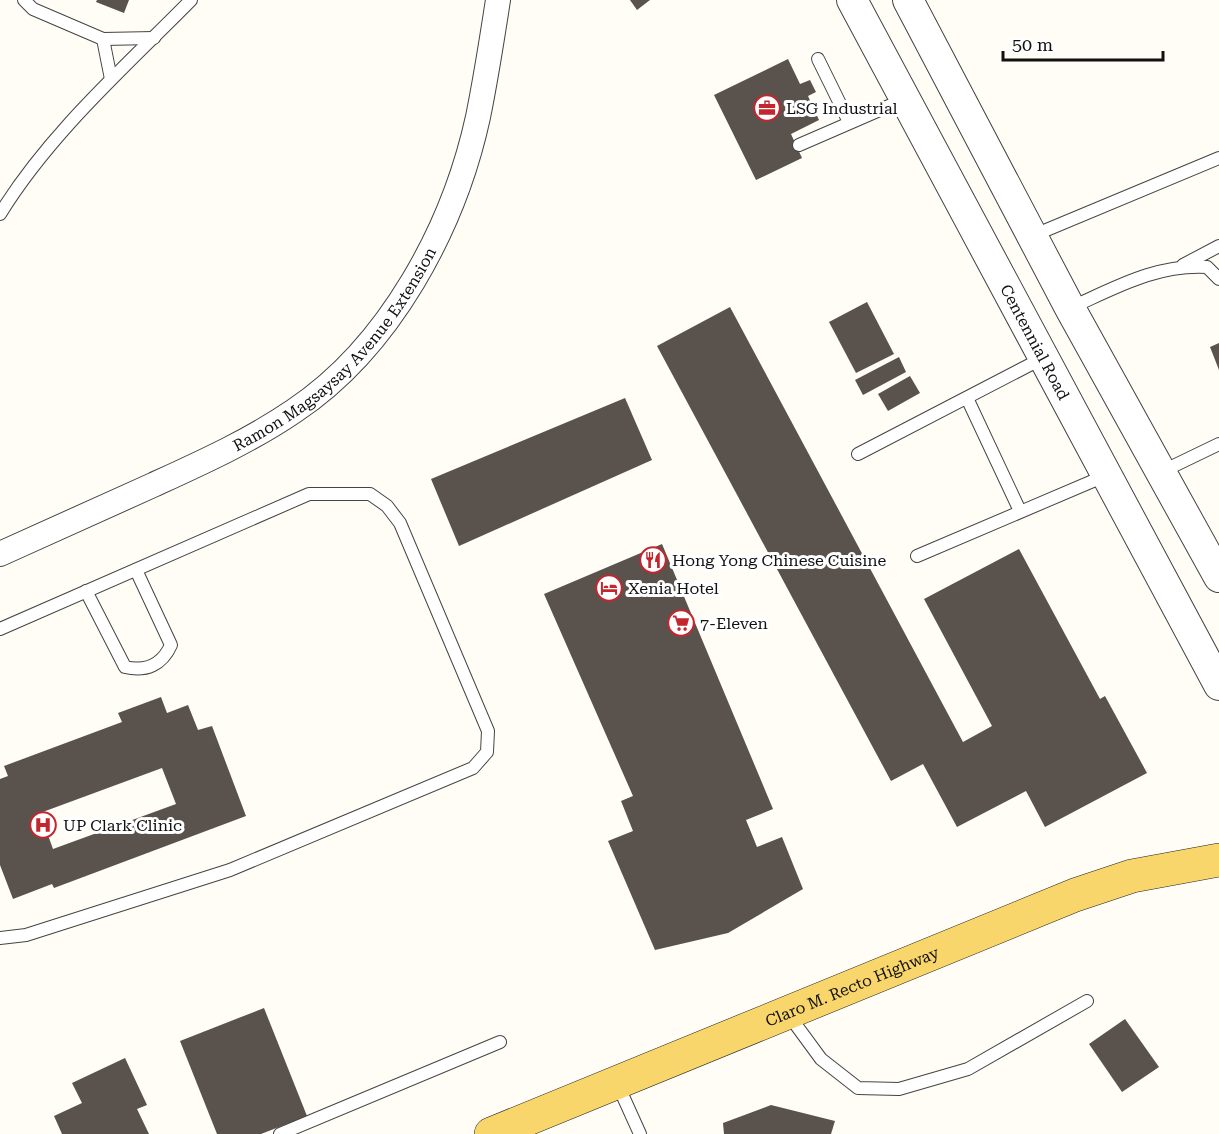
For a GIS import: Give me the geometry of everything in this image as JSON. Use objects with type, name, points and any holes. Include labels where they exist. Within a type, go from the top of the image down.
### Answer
[{"type":"main road","name":"Claro M. Recto Highway","points":[[490,1134],[1101,885],[1132,876],[1219,860]]},
{"type":"street","name":"Ramon Magsaysay Avenue Extension","points":[[0,554],[166,479],[265,430],[324,388],[355,358],[406,290],[426,256],[458,186],[478,118],[498,0]]},
{"type":"street","name":"Centennial Road","points":[[852,0],[1219,685]]},
{"type":"street","points":[[908,0],[1070,308],[1219,577]]},
{"type":"lane","points":[[24,0],[33,9],[103,39],[154,38]]},
{"type":"lane","points":[[0,214],[18,185],[111,79],[191,0]]},
{"type":"lane","points":[[103,39],[111,79]]},
{"type":"lane","points":[[818,59],[849,122]]},
{"type":"lane","points":[[799,145],[906,98]]},
{"type":"lane","points":[[1032,236],[1219,158]]},
{"type":"lane","points":[[1070,308],[1146,274],[1182,265],[1219,246]]},
{"type":"lane","points":[[1182,265],[1207,267],[1219,279]]},
{"type":"lane","points":[[858,454],[1043,358]]},
{"type":"lane","points":[[967,398],[1020,511]]},
{"type":"lane","points":[[1161,472],[1219,444]]},
{"type":"lane","points":[[917,556],[1108,475]]},
{"type":"lane","points":[[0,629],[309,494],[370,494],[387,506],[400,523],[488,731],[487,752],[473,768],[230,870],[26,935],[0,938]]},
{"type":"lane","points":[[86,591],[125,667],[136,669],[153,666],[165,657],[171,645],[136,570]]},
{"type":"lane","points":[[787,1013],[821,1059],[858,1088],[899,1089],[968,1070],[1087,1001]]},
{"type":"lane","points":[[280,1134],[500,1042]]},
{"type":"lane","points":[[617,1082],[640,1134]]},
{"type":"building","points":[[97,0],[129,0],[124,13],[96,2]]},
{"type":"building","points":[[630,0],[650,0],[637,10]]},
{"type":"building","name":"LSG Industrial","points":[[788,59],[800,84],[810,80],[816,92],[808,96],[819,120],[791,134],[802,158],[756,180],[714,95]]},
{"type":"building","points":[[867,302],[894,354],[856,373],[829,322]]},
{"type":"building","points":[[730,307],[963,742],[992,726],[924,599],[1019,549],[1100,699],[1105,696],[1147,773],[1045,827],[1026,791],[957,827],[923,764],[891,781],[657,346]]},
{"type":"building","points":[[1219,343],[1219,370],[1210,347]]},
{"type":"building","points":[[899,357],[906,372],[863,395],[855,380]]},
{"type":"building","points":[[910,376],[920,393],[888,411],[878,394]]},
{"type":"building","points":[[625,398],[652,460],[459,546],[431,479]]},
{"type":"building","points":[[662,544],[773,809],[746,820],[757,847],[782,837],[803,889],[728,933],[655,950],[608,841],[633,831],[621,801],[633,796],[544,594]]},
{"type":"building","points":[[161,697],[167,713],[188,705],[198,730],[212,726],[246,816],[54,888],[52,884],[13,899],[0,865],[0,779],[8,776],[4,766],[122,722],[118,713]],"holes":[[[162,768],[176,804],[53,849],[40,813]]]},
{"type":"building","points":[[264,1008],[307,1116],[261,1134],[217,1134],[180,1041]]},
{"type":"building","points":[[1125,1019],[1159,1067],[1122,1092],[1089,1044]]},
{"type":"building","points":[[125,1058],[147,1105],[137,1109],[149,1134],[62,1134],[54,1116],[82,1103],[72,1083]]},
{"type":"building","points":[[771,1105],[835,1121],[831,1134],[724,1134],[723,1123]]},
{"type":"place","name":"LSG Industrial","points":[[767,108]]},
{"type":"place","name":"Hong Yong Chinese Cuisine","points":[[653,560]]},
{"type":"place","name":"Xenia Hotel","points":[[609,588]]},
{"type":"place","name":"7-Eleven","points":[[681,623]]},
{"type":"place","name":"UP Clark Clinic","points":[[43,825]]}]
